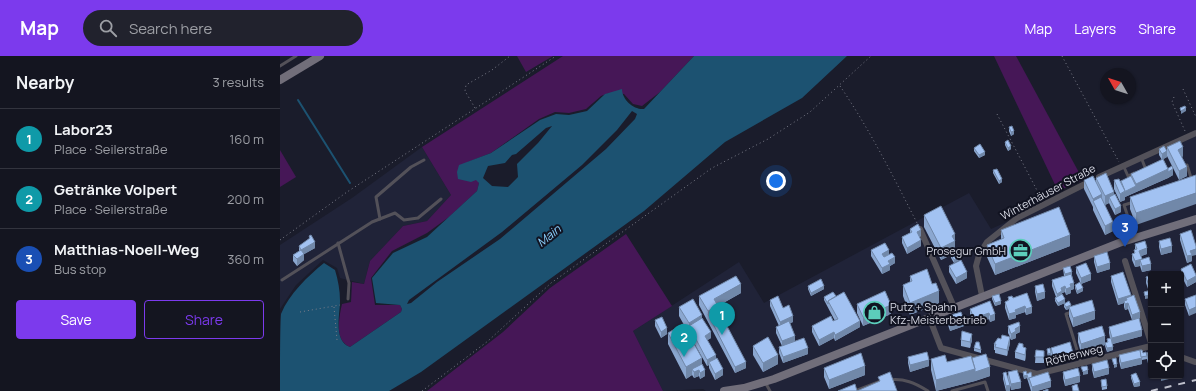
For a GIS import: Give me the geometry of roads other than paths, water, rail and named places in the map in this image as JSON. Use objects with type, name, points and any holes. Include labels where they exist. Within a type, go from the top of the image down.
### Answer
[{"type":"main road","points":[[280,80],[320,56]]},
{"type":"main road","points":[[724,391],[742,389],[765,382],[982,296],[1135,238],[1196,219]]},
{"type":"street","name":"Winterhäuser Straße","points":[[982,296],[976,266],[982,249],[1007,225],[1122,165],[1196,133]]},
{"type":"street","points":[[920,229],[954,307]]},
{"type":"street","points":[[1125,261],[1150,343]]},
{"type":"street","name":"Röthenweg","points":[[929,317],[941,348],[1037,374],[1148,346]]},
{"type":"street","points":[[1184,358],[1195,362]]},
{"type":"lane","points":[[280,66],[296,56]]},
{"type":"lane","points":[[1140,157],[1147,171],[1152,168]]},
{"type":"lane","points":[[380,218],[376,197],[411,167],[424,160]]},
{"type":"lane","points":[[1122,165],[1128,176],[1137,172]]},
{"type":"lane","points":[[1186,185],[1194,182],[1187,165]]},
{"type":"lane","points":[[281,280],[380,218],[395,213],[404,220],[418,218],[441,200]]},
{"type":"lane","points":[[1135,238],[1124,205],[1138,201]]},
{"type":"lane","points":[[338,244],[349,283],[348,299]]},
{"type":"lane","points":[[1073,311],[1066,314],[1081,363]]},
{"type":"lane","points":[[1074,339],[1080,337]]},
{"type":"lane","points":[[855,391],[879,381],[899,378],[917,384],[928,391]]},
{"type":"lane","points":[[765,382],[770,391]]},
{"type":"lane","points":[[952,391],[985,382],[988,391]]},
{"type":"water","name":"Main","points":[[694,56],[847,56],[802,98],[725,142],[644,211],[421,372],[389,391],[280,391],[281,314],[294,293],[305,280],[324,263],[335,270],[340,293],[339,333],[341,339],[350,347],[401,312],[402,309],[400,305],[376,303],[372,278],[393,253],[427,237],[477,191],[479,183],[476,180],[471,182],[458,179],[457,172],[459,165],[491,153],[540,120],[556,114],[569,115],[587,111],[605,94],[622,89],[624,97],[629,104],[636,108],[644,109]],"holes":[[[632,111],[637,114],[635,119],[606,149],[500,239],[437,282],[411,303],[407,304],[409,300],[502,232],[582,165],[617,130]],[[552,126],[538,143],[517,164],[518,177],[508,187],[492,186],[483,178],[488,166],[505,163],[512,155],[516,154],[546,128]]]},
{"type":"waterway","points":[[298,100],[350,183]]},
{"type":"railway","points":[[1151,391],[1196,380]]},
{"type":"place","name":"Matthias-Noell-Weg","points":[[1125,247]]},
{"type":"place","name":"Prosegur GmbH","points":[[1021,251]]},
{"type":"place","name":"Putz + Spahn Kfz-Meisterbetrieb","points":[[874,313]]},
{"type":"place","name":"Labor23","points":[[722,335]]},
{"type":"place","name":"Getränke Volpert","points":[[684,357]]}]
